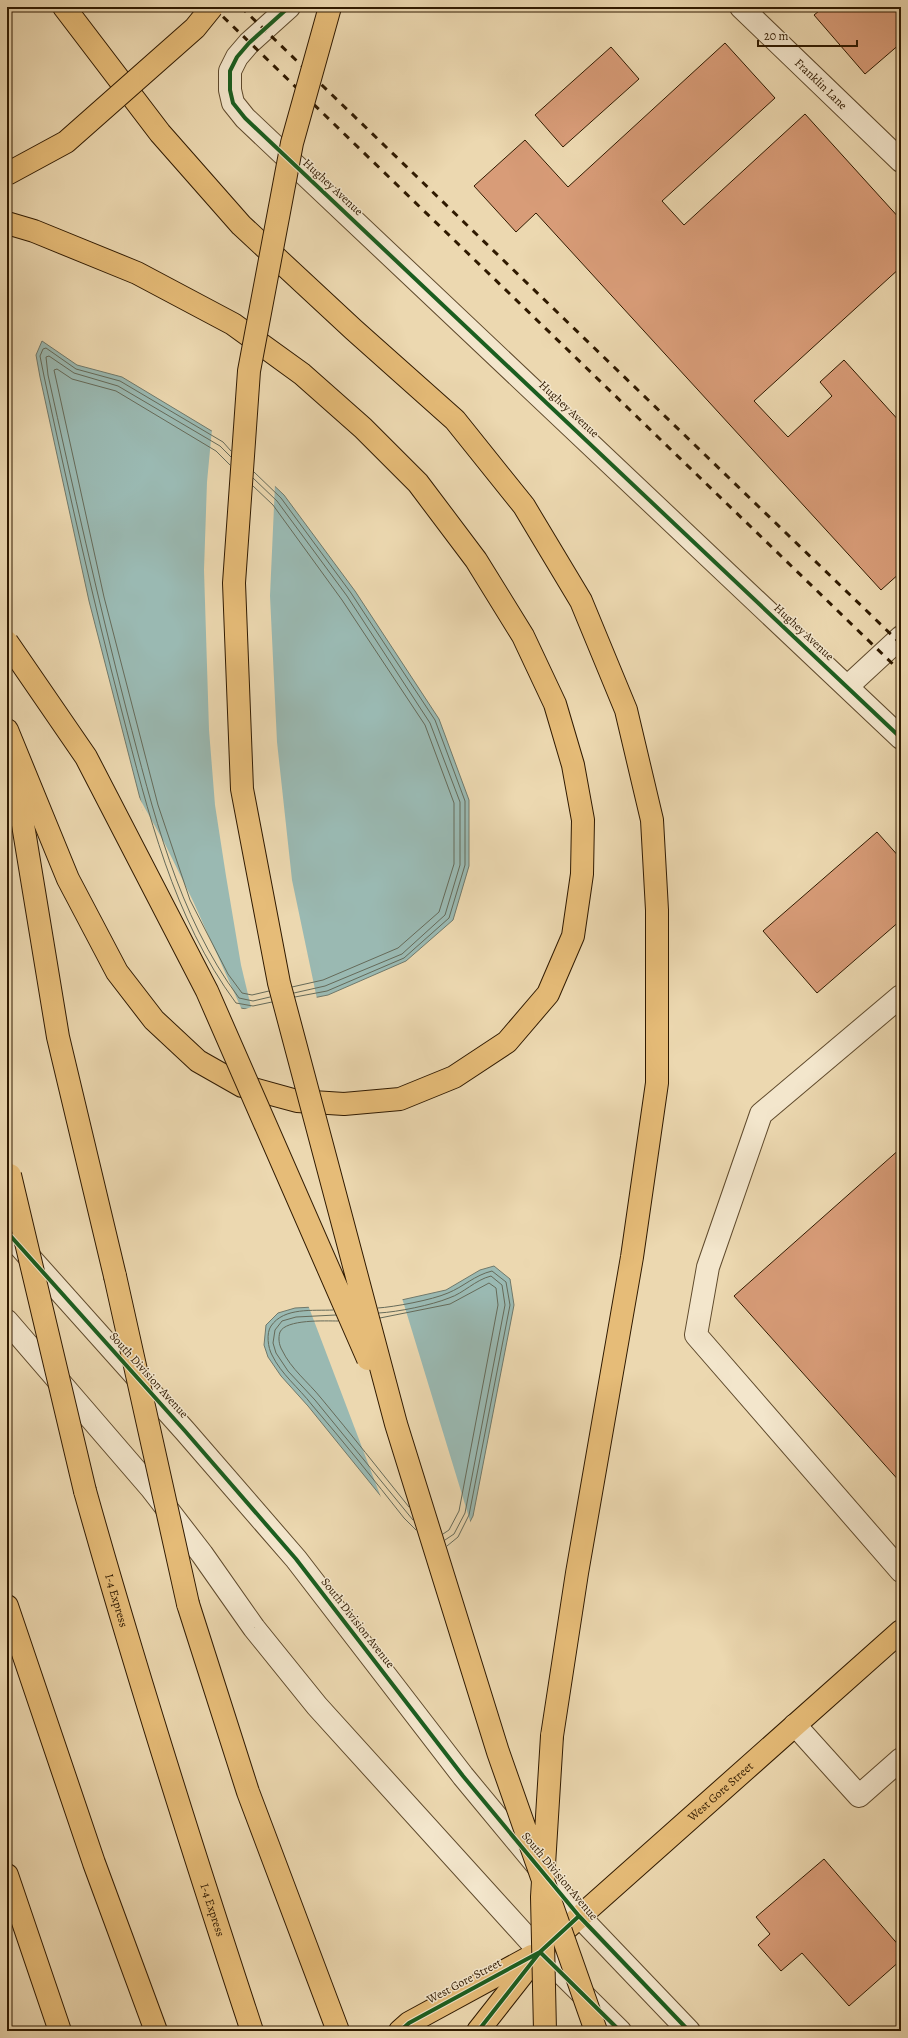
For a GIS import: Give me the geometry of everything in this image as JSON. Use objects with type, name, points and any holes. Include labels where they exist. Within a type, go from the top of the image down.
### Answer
[{"type":"main road","points":[[64,7],[160,134],[241,225],[354,330],[455,420],[524,506],[581,601],[626,710],[652,820],[657,910],[657,1083],[632,1257],[577,1573],[552,1736],[542,1897],[545,2031]]},
{"type":"main road","points":[[7,174],[66,142],[195,28],[212,7]]},
{"type":"main road","points":[[330,7],[292,143],[249,371],[234,583],[242,789],[279,983],[396,1424],[498,1752],[596,2031]]},
{"type":"main road","points":[[7,223],[34,231],[137,273],[233,324],[302,374],[363,428],[418,484],[476,560],[523,636],[555,704],[574,765],[583,820],[582,874],[573,936],[548,994],[507,1042],[454,1077],[400,1099],[344,1104],[297,1100],[242,1086],[198,1061],[187,1051],[154,1020],[117,972],[68,879],[7,730]]},
{"type":"main road","points":[[7,642],[86,757],[207,991],[396,1424]]},
{"type":"main road","points":[[7,730],[58,1037],[115,1276],[188,1604],[248,1792],[338,2031]]},
{"type":"main road","name":"I-4 Express","points":[[8,1169],[85,1491],[112,1586],[190,1843],[252,2031]]},
{"type":"main road","points":[[7,1606],[94,1862],[156,2031]]},
{"type":"main road","name":"West Gore Street","points":[[478,2031],[540,1952],[901,1631]]},
{"type":"main road","points":[[7,1875],[60,2031]]},
{"type":"main road","name":"West Gore Street","points":[[400,2031],[409,2023],[540,1952]]},
{"type":"street","name":"Hughey Avenue","points":[[289,7],[263,29],[237,57],[230,71],[230,90],[233,103],[245,118],[848,686],[901,738]]},
{"type":"street","name":"Franklin Lane","points":[[741,7],[901,161]]},
{"type":"street","points":[[848,686],[901,637]]},
{"type":"street","points":[[901,996],[761,1114],[708,1267],[696,1335],[901,1572]]},
{"type":"street","name":"South Division Avenue","points":[[7,1232],[180,1425],[296,1559],[463,1776],[579,1916],[689,2031]]},
{"type":"street","points":[[7,1321],[151,1488],[202,1554],[254,1628],[317,1706],[540,1952],[620,2031]]},
{"type":"street","points":[[795,1725],[859,1796],[901,1759]]},
{"type":"water","points":[[42,341],[77,365],[122,377],[225,439],[284,495],[355,591],[439,719],[469,800],[469,866],[453,920],[406,961],[328,995],[253,1010],[234,1007],[143,810],[89,601],[40,377],[36,355]]},
{"type":"water","points":[[494,1266],[510,1279],[514,1305],[473,1516],[461,1539],[401,1521],[308,1406],[281,1376],[268,1357],[264,1345],[266,1325],[278,1313],[295,1308],[388,1303],[446,1290],[480,1270]]},
{"type":"pier","points":[[212,429],[227,438],[275,484],[270,596],[277,742],[292,880],[317,999],[253,1012],[243,1010],[251,1007],[241,965],[215,805],[209,730],[204,570],[207,482]]},
{"type":"pier","points":[[137,794],[165,844],[193,901],[242,1010],[232,1008],[214,983],[174,907]]},
{"type":"pier","points":[[402,1298],[471,1524],[463,1541],[449,1553],[424,1546],[400,1523],[382,1500],[308,1305],[387,1301]]},
{"type":"building","points":[[824,7],[901,7],[901,43],[865,74],[814,15]]},
{"type":"building","points":[[725,43],[775,98],[662,201],[684,225],[805,114],[901,220],[901,267],[754,401],[788,437],[832,396],[820,382],[844,360],[901,423],[901,572],[881,590],[536,213],[516,232],[474,186],[525,140],[568,187]]},
{"type":"building","points":[[611,47],[639,79],[563,147],[535,115]]},
{"type":"building","points":[[877,832],[901,859],[901,920],[817,993],[763,931]]},
{"type":"building","points":[[901,1148],[901,1483],[734,1296]]},
{"type":"building","points":[[824,1859],[901,1948],[901,1960],[849,2006],[802,1953],[781,1971],[758,1945],[770,1934],[756,1917]]},
{"type":"railway","points":[[213,7],[901,672]]},
{"type":"railway","points":[[241,7],[901,644]]},
{"type":"cycle path","points":[[289,7],[249,43],[237,57],[230,71],[230,90],[233,103],[245,118],[901,738]]},
{"type":"cycle path","points":[[7,1232],[185,1431],[296,1559],[463,1776],[579,1916],[689,2031]]},
{"type":"cycle path","points":[[478,2031],[540,1952],[579,1916]]},
{"type":"cycle path","points":[[540,1952],[620,2031]]},
{"type":"cycle path","points":[[400,2031],[409,2023],[540,1952]]}]
